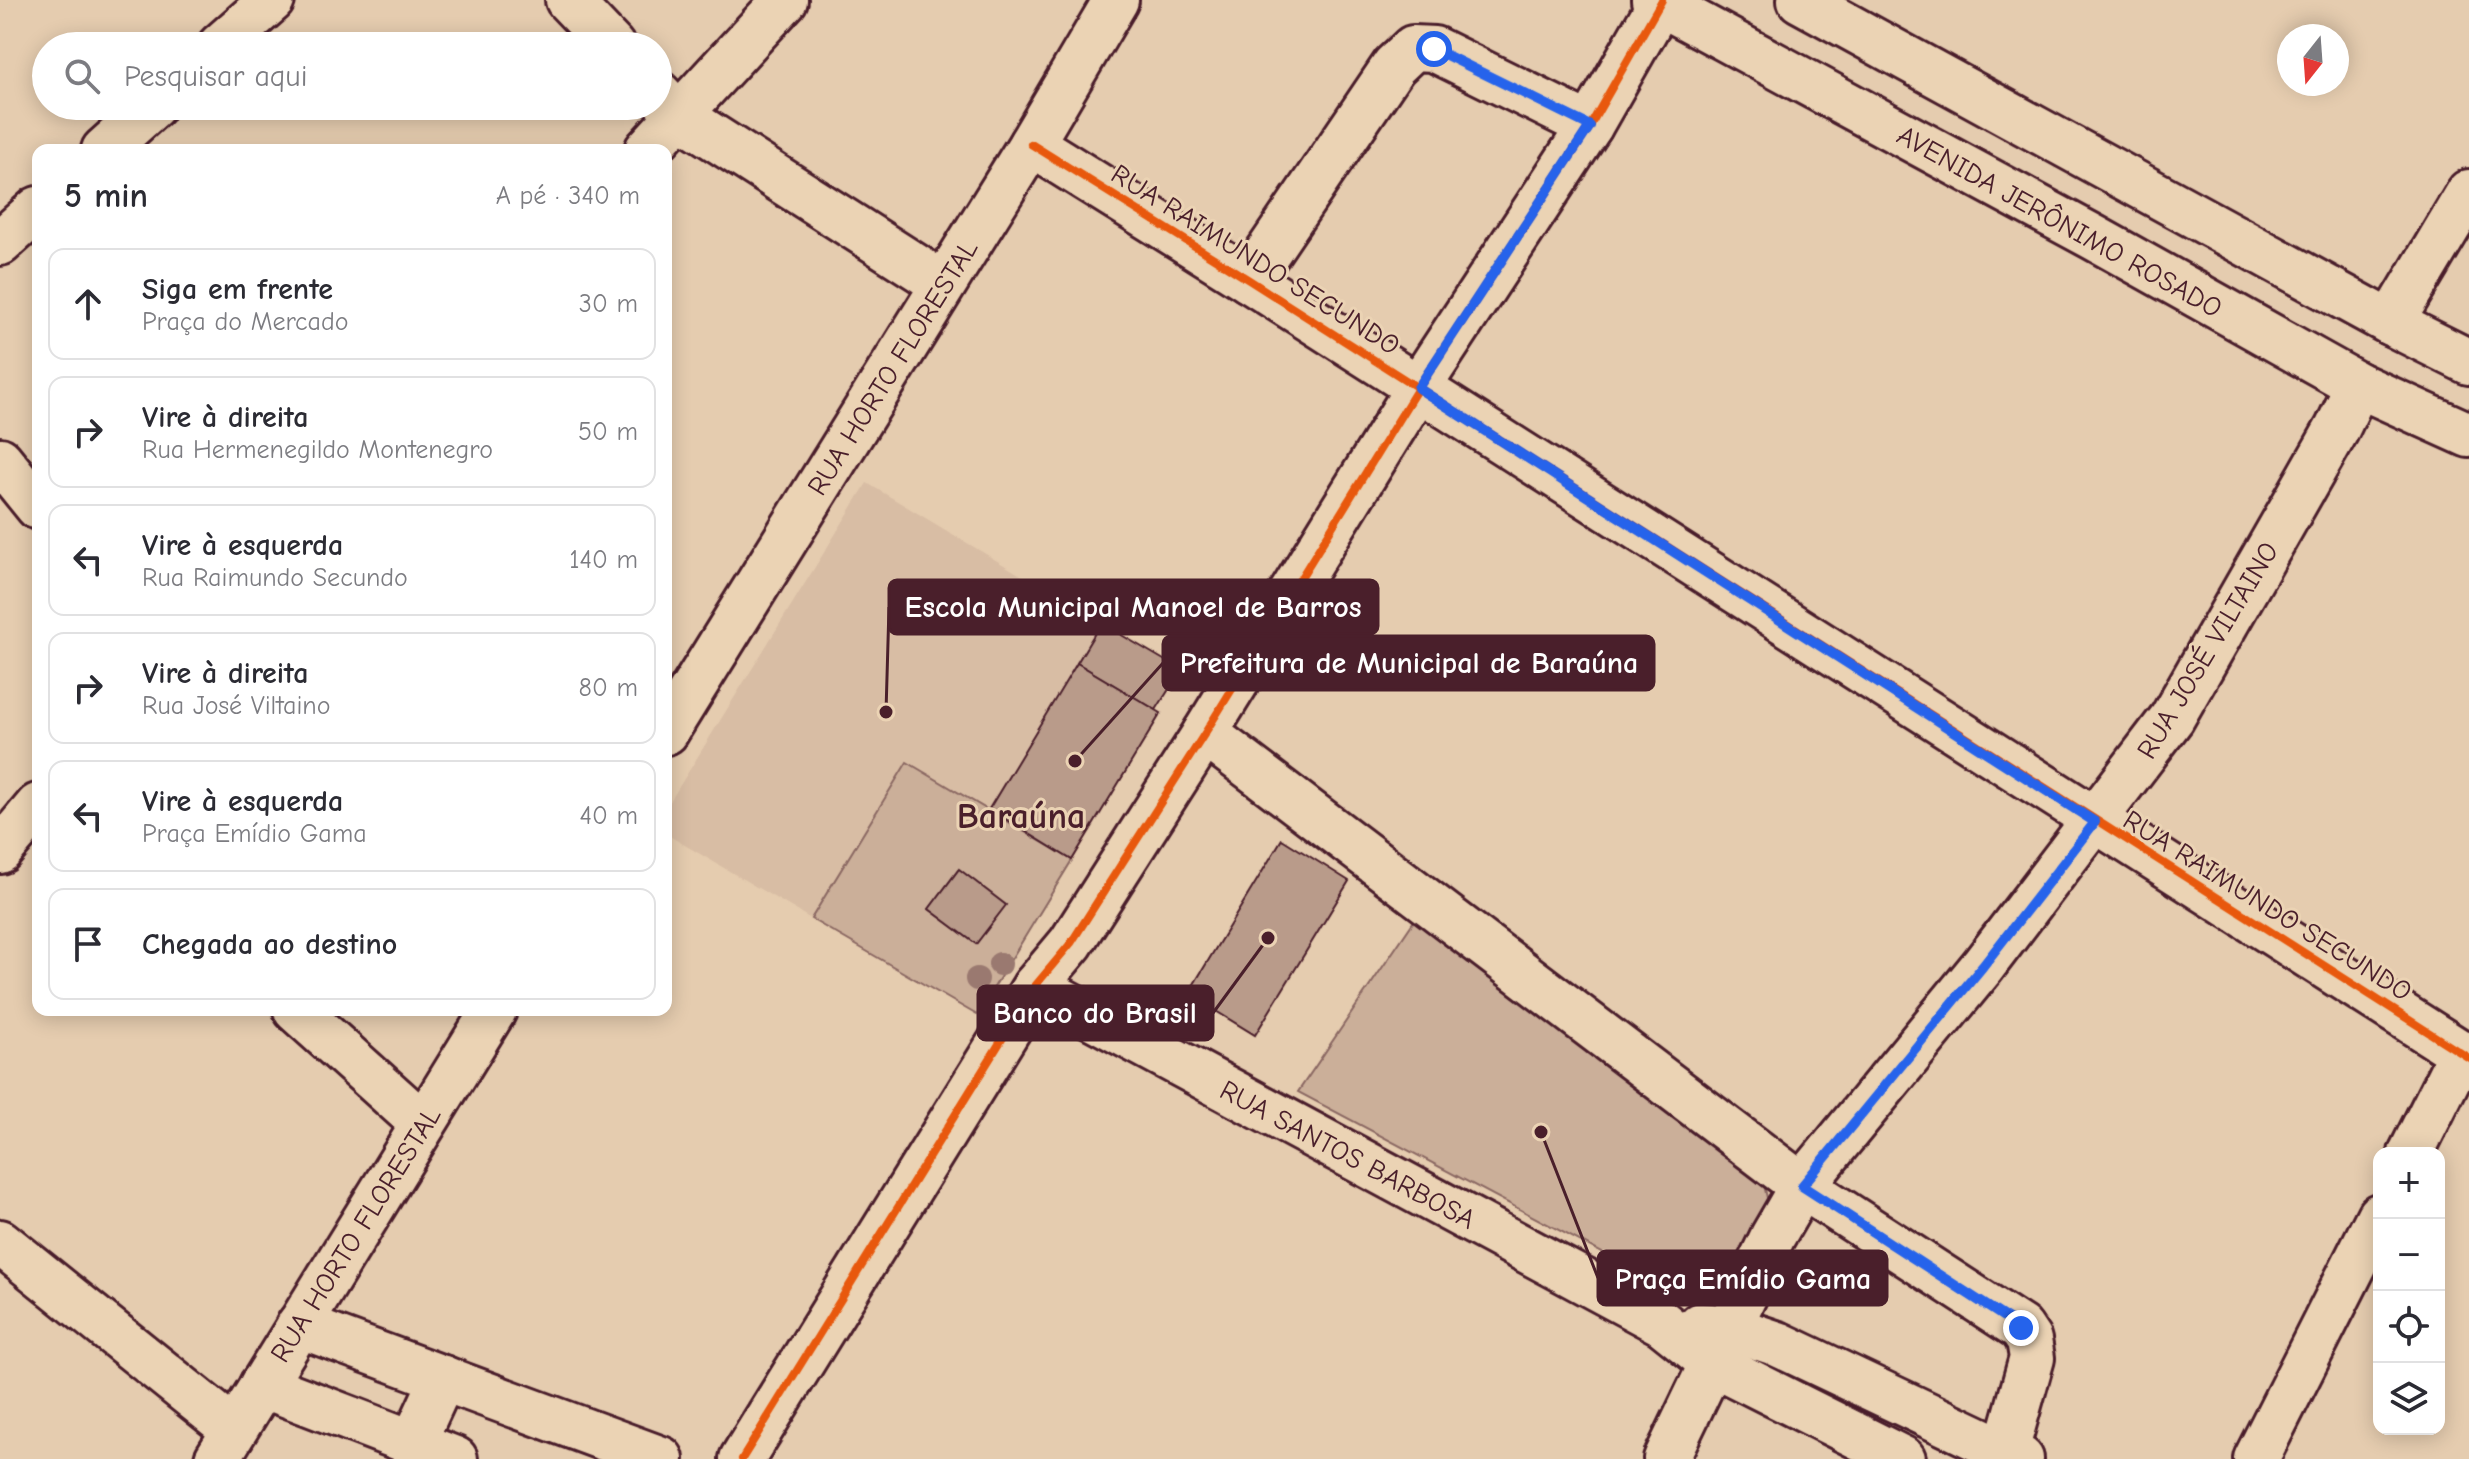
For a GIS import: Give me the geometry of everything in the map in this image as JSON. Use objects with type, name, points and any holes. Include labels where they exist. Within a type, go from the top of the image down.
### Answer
[{"type":"street","points":[[236,32],[272,0]]},
{"type":"street","points":[[568,0],[599,32]]},
{"type":"street","points":[[672,100],[785,0]]},
{"type":"street","name":"RUA HORTO FLORESTAL","points":[[672,722],[1031,144],[1116,0]]},
{"type":"street","points":[[1800,0],[2391,323],[2469,362]]},
{"type":"street","points":[[742,1459],[1035,986],[1071,943],[1418,388],[1590,126],[1658,1]]},
{"type":"street","name":"AVENIDA JERÔNIMO ROSADO","points":[[1658,1],[2358,385],[2469,435]]},
{"type":"street","points":[[1249,280],[1394,66],[1413,48],[1434,49],[1590,126]]},
{"type":"street","points":[[672,107],[943,284]]},
{"type":"street","points":[[111,144],[137,120]]},
{"type":"street","points":[[650,144],[661,120]]},
{"type":"street","name":"RUA RAIMUNDO SECUNDO","points":[[1031,144],[2465,1056]]},
{"type":"street","points":[[2093,237],[2127,179]]},
{"type":"street","points":[[2391,323],[2469,192]]},
{"type":"street","points":[[0,243],[32,214]]},
{"type":"street","name":"RUA JOSÉ VILTAINO","points":[[1666,1459],[1773,1236],[1802,1186],[1983,966],[2178,710],[2337,429],[2358,385]]},
{"type":"street","points":[[0,460],[32,500]]},
{"type":"street","points":[[1205,733],[1802,1186],[2021,1328],[2029,1340],[2032,1358],[2013,1455]]},
{"type":"street","points":[[0,851],[32,813]]},
{"type":"street","name":"RUA SANTOS BARBOSA","points":[[1035,986],[1662,1323],[1721,1345],[1903,1459]]},
{"type":"street","points":[[303,1016],[423,1124]]},
{"type":"street","name":"RUA HORTO FLORESTAL","points":[[226,1444],[490,1016]]},
{"type":"street","points":[[2414,1147],[2465,1056]]},
{"type":"street","points":[[2256,1459],[2377,1219]]},
{"type":"street","points":[[0,1242],[226,1444]]},
{"type":"street","points":[[299,1325],[443,1378],[568,1443],[661,1459]]},
{"type":"street","name":"RUA SANTOS BARBOSA","points":[[1721,1345],[1778,1344],[2013,1455]]},
{"type":"street","points":[[413,1443],[443,1378]]},
{"type":"street","points":[[262,1385],[455,1459]]},
{"type":"shaded area","points":[[867,483],[1101,623],[989,809],[907,762],[811,919],[672,838],[672,798]]},
{"type":"shaded area","points":[[907,762],[1072,860],[977,1015],[811,919]],"holes":[[[959,870],[976,943],[929,909]]]},
{"type":"shaded area","points":[[1420,912],[1761,1172],[1768,1202],[1729,1288],[1711,1301],[1693,1301],[1298,1092]]},
{"type":"building","points":[[1101,623],[1181,670],[1156,710],[1077,663]]},
{"type":"building","points":[[1077,663],[1161,713],[1072,860],[989,809]]},
{"type":"building","points":[[1282,839],[1349,881],[1255,1035],[1188,994]]},
{"type":"building","points":[[959,869],[1006,905],[976,944],[929,909]]},
{"type":"cycle path","points":[[742,1459],[1035,986],[1071,943],[1418,388],[1590,126],[1662,0]]},
{"type":"cycle path","points":[[1031,144],[2469,1058]]},
{"type":"place","name":"Escola Municipal Manoel de Barros","points":[[886,712]]},
{"type":"place","name":"Prefeitura de Municipal de Baraúna","points":[[1075,761]]},
{"type":"place","name":"Banco do Brasil","points":[[1268,938]]},
{"type":"place","name":"Praça Emídio Gama","points":[[1541,1132]]},
{"type":"district","name":"Baraúna","points":[[1021,815]]},
{"type":"route","points":[[1434,49],[1590,126],[1418,388],[2095,822],[1983,966],[1802,1186],[2021,1328]]}]
